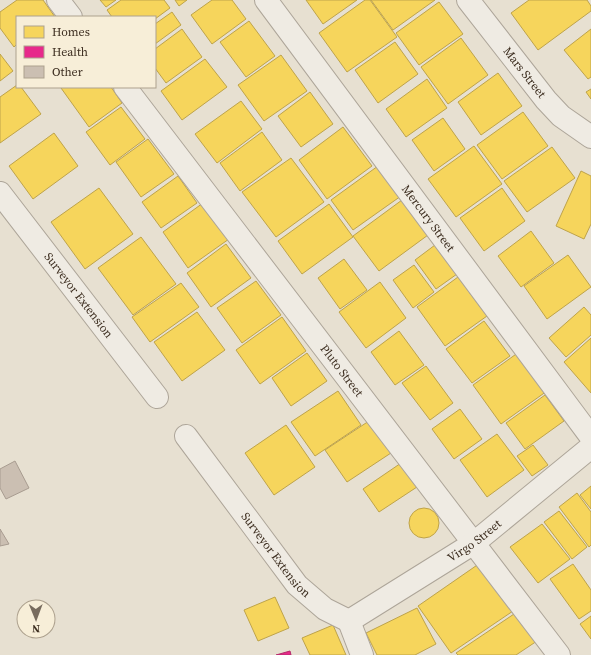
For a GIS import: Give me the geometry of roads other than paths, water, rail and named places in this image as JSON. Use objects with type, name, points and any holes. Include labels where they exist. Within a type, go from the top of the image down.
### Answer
[{"type":"street","points":[[58,0],[70,16]]},
{"type":"street","name":"Mercury Street","points":[[266,0],[591,437]]},
{"type":"street","name":"Mars Street","points":[[468,0],[546,100],[561,116],[591,137]]},
{"type":"street","name":"Pluto Street","points":[[125,88],[559,655]]},
{"type":"street","name":"Surveyor Extension","points":[[0,192],[157,398]]},
{"type":"street","name":"Surveyor Extension","points":[[186,436],[297,585],[325,609],[349,621]]},
{"type":"street","name":"Virgo Street","points":[[349,621],[474,543],[591,447]]},
{"type":"street","points":[[349,621],[362,655]]}]
